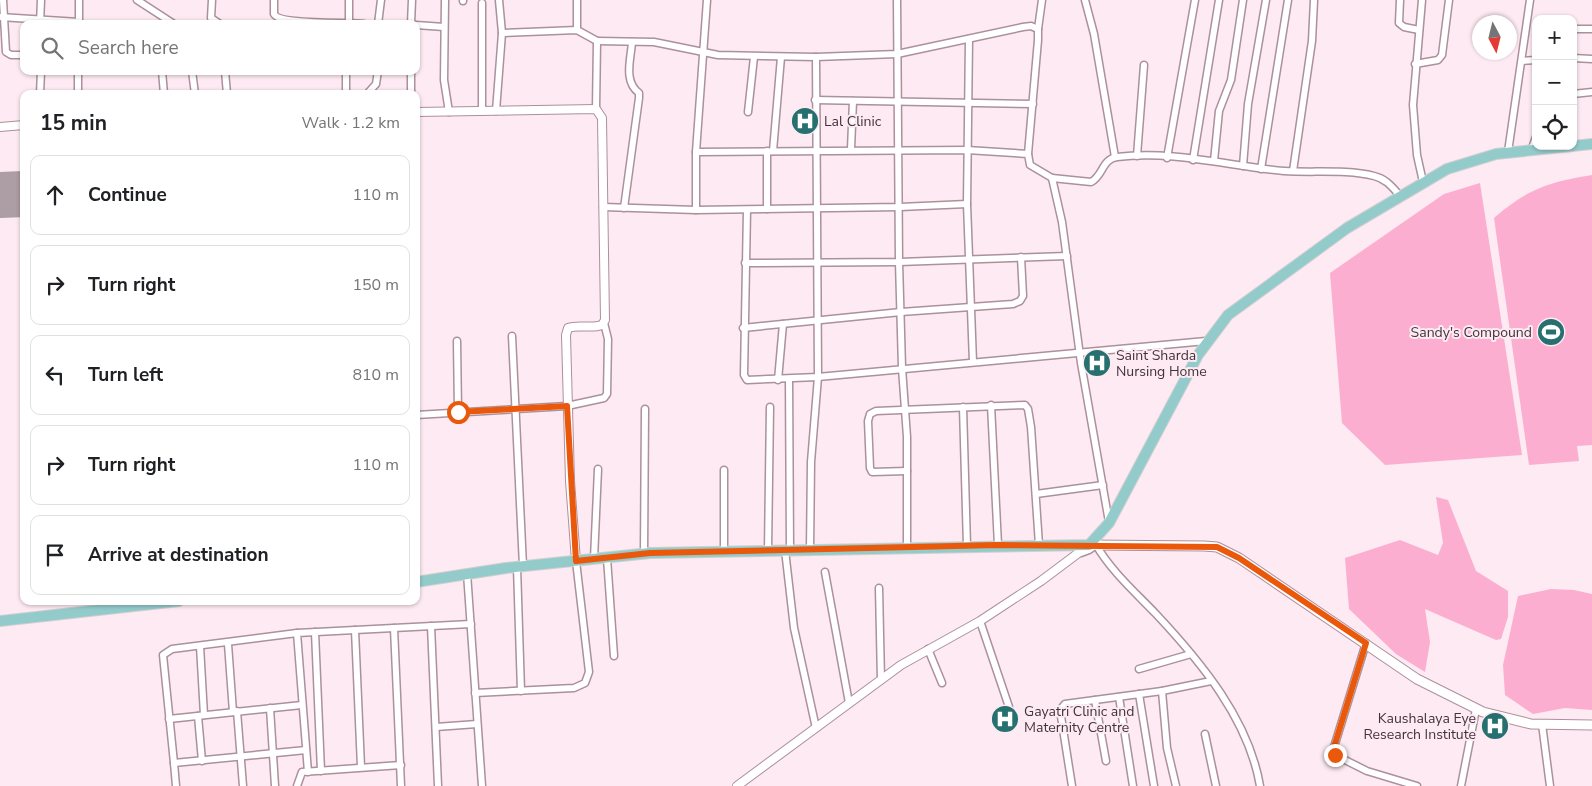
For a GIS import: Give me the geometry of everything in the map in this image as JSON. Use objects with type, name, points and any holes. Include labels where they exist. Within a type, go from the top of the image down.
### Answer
[{"type":"main road","points":[[1093,545],[1109,523],[1163,417],[1206,341],[1228,315],[1347,228],[1422,182],[1447,169],[1508,152],[1592,144]]},
{"type":"main road","points":[[420,581],[468,573],[644,554],[998,545],[1217,547],[1239,558],[1417,679],[1476,708],[1531,724],[1592,725]]},
{"type":"main road","points":[[0,621],[143,605]]},
{"type":"street","points":[[3,0],[2,17],[6,52],[10,55],[20,55]]},
{"type":"street","points":[[40,20],[41,0]]},
{"type":"street","points":[[79,0],[79,20]]},
{"type":"street","points":[[137,0],[168,20]]},
{"type":"street","points":[[212,0],[211,18],[214,20]]},
{"type":"street","points":[[274,0],[276,18],[291,20]]},
{"type":"street","points":[[349,0],[349,20]]},
{"type":"street","points":[[378,20],[381,0]]},
{"type":"street","points":[[411,20],[412,0]]},
{"type":"street","points":[[445,0],[444,80],[449,112]]},
{"type":"street","points":[[496,111],[502,33],[499,0]]},
{"type":"street","points":[[577,0],[577,30]]},
{"type":"street","points":[[696,210],[696,152],[707,0]]},
{"type":"street","points":[[897,0],[899,262],[902,312],[902,368],[906,410],[906,548]]},
{"type":"street","points":[[1042,0],[1028,154],[1030,165],[1052,178],[1091,182],[1097,177],[1105,164],[1115,157],[1137,156],[1214,161],[1261,169],[1376,176],[1386,180],[1401,196]]},
{"type":"street","points":[[1085,0],[1094,34],[1115,157]]},
{"type":"street","points":[[1167,158],[1195,0]]},
{"type":"street","points":[[1193,160],[1219,0]]},
{"type":"street","points":[[1214,161],[1219,111],[1231,80],[1243,0]]},
{"type":"street","points":[[1244,166],[1248,104],[1266,0]]},
{"type":"street","points":[[1261,169],[1288,0]]},
{"type":"street","points":[[1292,171],[1312,41],[1314,0]]},
{"type":"street","points":[[1400,0],[1399,23],[1404,27],[1419,30]]},
{"type":"street","points":[[1422,0],[1415,64],[1413,105],[1417,155],[1422,182]]},
{"type":"street","points":[[1415,64],[1438,60],[1442,55],[1449,0]]},
{"type":"street","points":[[1508,152],[1530,0]]},
{"type":"street","points":[[482,3],[482,111]]},
{"type":"street","points":[[2,17],[30,20]]},
{"type":"street","points":[[420,25],[444,27]]},
{"type":"street","points":[[502,33],[577,30],[597,41],[654,42],[702,53],[780,57],[897,54],[1023,27],[1031,26],[1038,29]]},
{"type":"street","points":[[1577,29],[1592,29]]},
{"type":"street","points":[[969,39],[967,204],[973,362]]},
{"type":"street","points":[[420,416],[567,406],[607,397],[608,339],[604,323],[602,118],[596,109],[597,41]]},
{"type":"street","points":[[624,208],[639,98],[639,92],[631,86],[629,80],[632,42]]},
{"type":"street","points":[[810,550],[811,462],[818,377],[815,150],[816,56]]},
{"type":"street","points":[[748,112],[754,57]]},
{"type":"street","points":[[767,209],[770,151],[780,57]]},
{"type":"street","points":[[1577,58],[1592,59]]},
{"type":"street","points":[[1522,61],[1532,60]]},
{"type":"street","points":[[1137,156],[1144,66]]},
{"type":"street","points":[[40,90],[41,75]]},
{"type":"street","points":[[78,75],[78,90]]},
{"type":"street","points":[[162,75],[164,90]]},
{"type":"street","points":[[193,75],[194,90]]},
{"type":"street","points":[[225,75],[227,90]]},
{"type":"street","points":[[346,75],[346,90]]},
{"type":"street","points":[[371,90],[376,84],[377,75]]},
{"type":"street","points":[[411,75],[411,90]]},
{"type":"street","points":[[1577,94],[1592,92]]},
{"type":"street","points":[[816,100],[1033,104]]},
{"type":"street","points":[[851,149],[853,101]]},
{"type":"street","points":[[420,112],[596,109]]},
{"type":"street","points":[[0,127],[20,125]]},
{"type":"street","points":[[696,152],[851,149],[967,150],[1028,154]]},
{"type":"street","points":[[1052,178],[1067,256],[1079,353],[1109,523]]},
{"type":"street","points":[[603,207],[747,210],[967,204]]},
{"type":"street","points":[[747,210],[743,328],[744,375],[747,380],[818,377],[1206,341]]},
{"type":"street","points":[[745,264],[899,262],[968,258],[1067,256]]},
{"type":"street","points":[[743,328],[1020,302],[1023,292],[1021,257]]},
{"type":"street","points":[[475,693],[574,688],[585,683],[589,672],[576,561],[567,406],[566,335],[568,328],[575,326],[596,327],[604,323]]},
{"type":"street","points":[[778,380],[783,324]]},
{"type":"street","points":[[512,336],[520,567],[521,690]]},
{"type":"street","points":[[457,341],[458,412]]},
{"type":"street","points":[[788,379],[788,550],[794,628],[816,728]]},
{"type":"street","points":[[906,471],[872,472],[870,468],[868,421],[870,414],[876,411],[991,405],[1018,404],[1025,406],[1028,409],[1039,545]]},
{"type":"street","points":[[991,405],[998,545]]},
{"type":"street","points":[[768,550],[770,407]]},
{"type":"street","points":[[963,407],[967,546]]},
{"type":"street","points":[[644,554],[645,409]]},
{"type":"street","points":[[594,559],[598,469]]},
{"type":"street","points":[[724,470],[724,552]]},
{"type":"street","points":[[1036,494],[1103,485]]},
{"type":"street","points":[[737,786],[881,680],[928,649],[980,620],[1093,545],[1117,575],[1157,615],[1191,654],[1230,708],[1253,753],[1260,786]]},
{"type":"street","points":[[607,558],[614,656]]},
{"type":"street","points":[[824,572],[849,704]]},
{"type":"street","points":[[468,573],[482,786]]},
{"type":"street","points":[[879,588],[881,680]]},
{"type":"street","points":[[980,620],[1010,707]]},
{"type":"street","points":[[176,786],[163,655],[172,649],[228,644],[297,633],[471,624]]},
{"type":"street","points":[[431,626],[438,786]]},
{"type":"street","points":[[394,628],[401,786]]},
{"type":"street","points":[[355,630],[362,767]]},
{"type":"street","points":[[315,632],[321,771]]},
{"type":"street","points":[[297,633],[308,772]]},
{"type":"street","points":[[1366,643],[1336,739],[1335,755],[1367,771],[1417,786]]},
{"type":"street","points":[[228,644],[243,786]]},
{"type":"street","points":[[200,646],[202,761]]},
{"type":"street","points":[[928,649],[942,683]]},
{"type":"street","points":[[1139,670],[1191,654]]},
{"type":"street","points":[[1072,786],[1060,710],[1065,704],[1162,691],[1211,681]]},
{"type":"street","points":[[1162,691],[1168,748],[1176,786]]},
{"type":"street","points":[[1139,694],[1154,786]]},
{"type":"street","points":[[1119,697],[1133,786]]},
{"type":"street","points":[[1095,700],[1106,761]]},
{"type":"street","points":[[169,719],[302,705]]},
{"type":"street","points":[[270,708],[275,786]]},
{"type":"street","points":[[1462,786],[1476,708]]},
{"type":"street","points":[[436,727],[478,724]]},
{"type":"street","points":[[1542,724],[1550,786]]},
{"type":"street","points":[[1205,734],[1216,786]]},
{"type":"street","points":[[174,763],[306,750]]},
{"type":"street","points":[[297,786],[302,772],[401,765]]},
{"type":"shaded area","name":"Sandy's Compound","points":[[1592,175],[1592,445],[1577,446],[1579,461],[1529,465],[1494,218],[1517,200],[1539,188]]},
{"type":"shaded area","points":[[1480,183],[1522,455],[1385,465],[1342,423],[1330,273],[1444,194]]},
{"type":"shaded area","points":[[1436,497],[1448,500],[1476,571],[1508,591],[1508,617],[1501,639],[1496,640],[1425,609],[1430,642],[1425,672],[1396,654],[1349,609],[1345,558],[1400,540],[1438,555],[1443,543]]},
{"type":"shaded area","points":[[1551,589],[1574,590],[1592,594],[1592,710],[1565,708],[1533,714],[1505,695],[1503,665],[1518,596]]},
{"type":"runway","points":[[0,195],[20,194]]},
{"type":"place","name":"Lal Clinic","points":[[805,121]]},
{"type":"place","name":"Sandy's Compound","points":[[1551,332]]},
{"type":"place","name":"Saint Sharda Nursing Home","points":[[1097,363]]},
{"type":"place","name":"Gayatri Clinic and Maternity Centre","points":[[1005,719]]},
{"type":"place","name":"Kaushalaya Eye Research Institute","points":[[1495,726]]},
{"type":"route","points":[[458,412],[567,406],[576,561],[650,553],[768,550],[998,545],[1217,547],[1239,558],[1366,643],[1347,698],[1334,747],[1335,755]]}]
